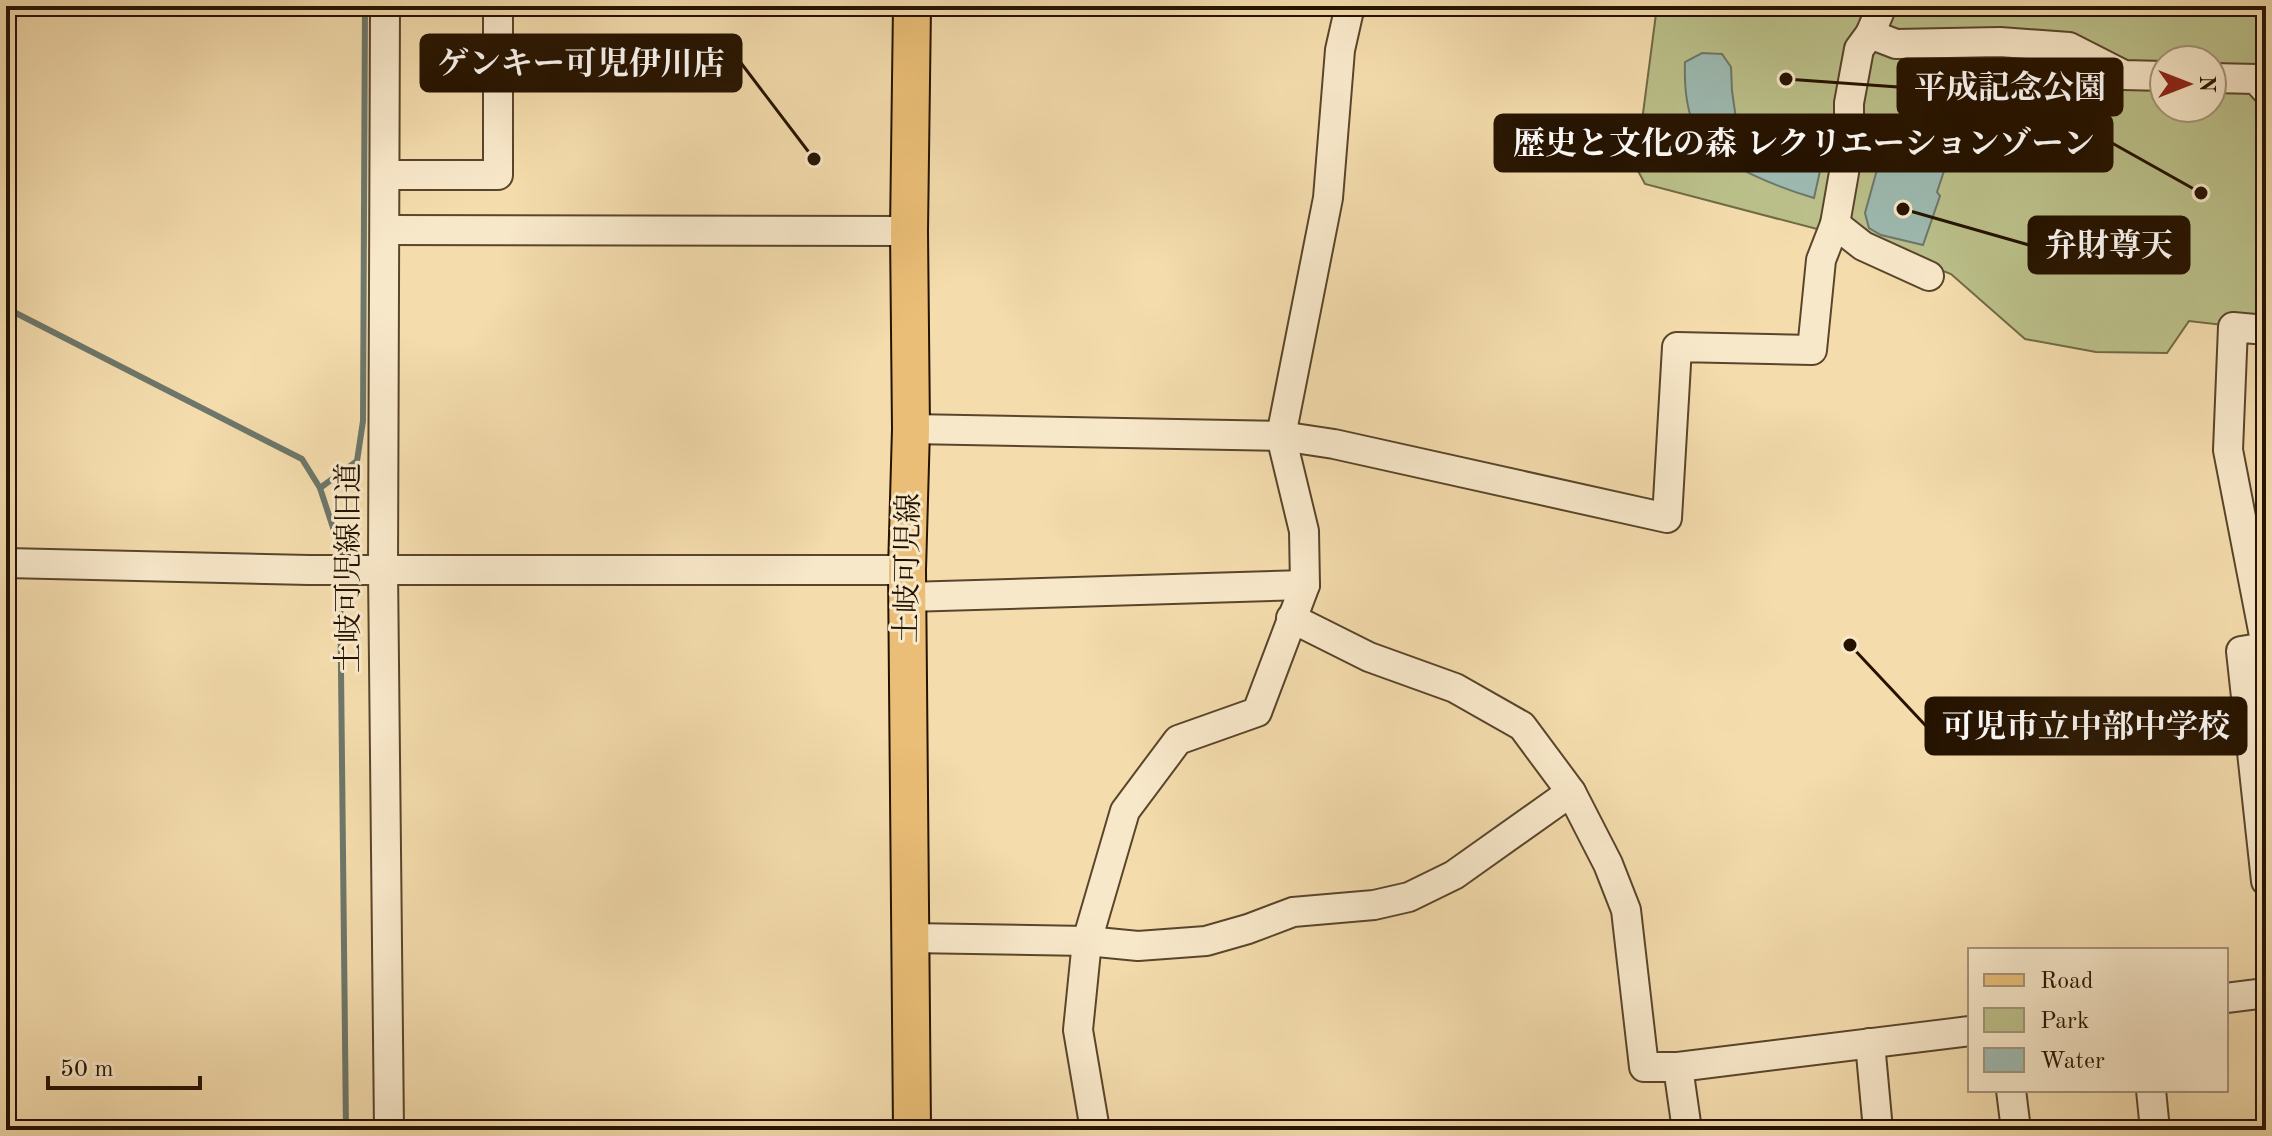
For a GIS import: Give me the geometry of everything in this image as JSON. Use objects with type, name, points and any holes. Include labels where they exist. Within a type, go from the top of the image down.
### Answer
[{"type":"main road","name":"土岐可児線","points":[[912,6],[909,231],[911,429],[907,583],[912,1130]]},
{"type":"street","name":"土岐可児線旧道","points":[[385,6],[385,230],[372,570],[389,1130]]},
{"type":"street","points":[[385,175],[498,175],[498,6]]},
{"type":"street","points":[[1095,1130],[1078,1030],[1087,941],[1125,811],[1178,740],[1257,712],[1305,585],[1304,531],[1281,436],[1328,198],[1340,50],[1349,10],[1353,6]]},
{"type":"street","points":[[911,429],[1281,436],[1334,444],[1667,518],[1677,347],[1812,350],[1821,260],[1835,224],[1849,144],[1849,103],[1859,49],[1870,34],[1882,6]]},
{"type":"street","points":[[1870,34],[1896,44],[2000,42],[2069,47],[2124,75],[2148,76]]},
{"type":"street","points":[[2228,78],[2256,79],[2266,90]]},
{"type":"street","points":[[1835,224],[1863,246],[1929,276]]},
{"type":"street","points":[[385,230],[909,231]]},
{"type":"street","points":[[2266,330],[2233,327],[2228,450],[2266,646],[2241,651],[2266,881]]},
{"type":"street","points":[[6,563],[309,570],[491,570],[907,583],[1305,585]]},
{"type":"street","points":[[1291,618],[1369,657],[1455,688],[1522,726],[1571,792],[1608,864],[1626,910],[1644,1067],[1678,1067],[1968,1031]]},
{"type":"street","points":[[910,938],[1087,941],[1138,946],[1206,941],[1293,912],[1374,905],[1409,897],[1454,875],[1571,792]]},
{"type":"street","points":[[2228,998],[2266,993]]},
{"type":"street","points":[[1870,1043],[1878,1130]]},
{"type":"street","points":[[1678,1067],[1687,1130]]},
{"type":"street","points":[[2011,1092],[2016,1130]]},
{"type":"street","points":[[2151,1092],[2155,1130]]},
{"type":"green space","points":[[1657,6],[2266,6],[2266,330],[2189,321],[2167,353],[2096,352],[2025,339],[1951,274],[1878,245],[1645,184],[1636,167]]},
{"type":"water","points":[[1670,6],[1784,6],[1784,15],[1673,12]]},
{"type":"water","points":[[1702,53],[1722,54],[1731,67],[1736,119],[1752,145],[1779,161],[1802,160],[1816,164],[1820,171],[1814,198],[1770,183],[1738,167],[1711,150],[1702,140],[1689,113],[1685,62]]},
{"type":"water","points":[[1902,136],[1916,139],[1944,171],[1937,192],[1940,196],[1923,245],[1881,235],[1869,228],[1865,213],[1883,148],[1889,139]]},
{"type":"waterway","points":[[340,562],[340,549],[320,488],[357,461],[363,421],[365,6]]},
{"type":"waterway","points":[[6,308],[302,459],[320,488]]},
{"type":"waterway","points":[[340,578],[346,1130]]},
{"type":"place","name":"平成記念公園","points":[[1786,79]]},
{"type":"place","name":"ゲンキー可児伊川店","points":[[814,159]]},
{"type":"place","name":"歴史と文化の森 レクリエーションゾーン","points":[[2201,193]]},
{"type":"place","name":"弁財尊天","points":[[1903,209]]},
{"type":"place","name":"可児市立中部中学校","points":[[1850,645]]}]
